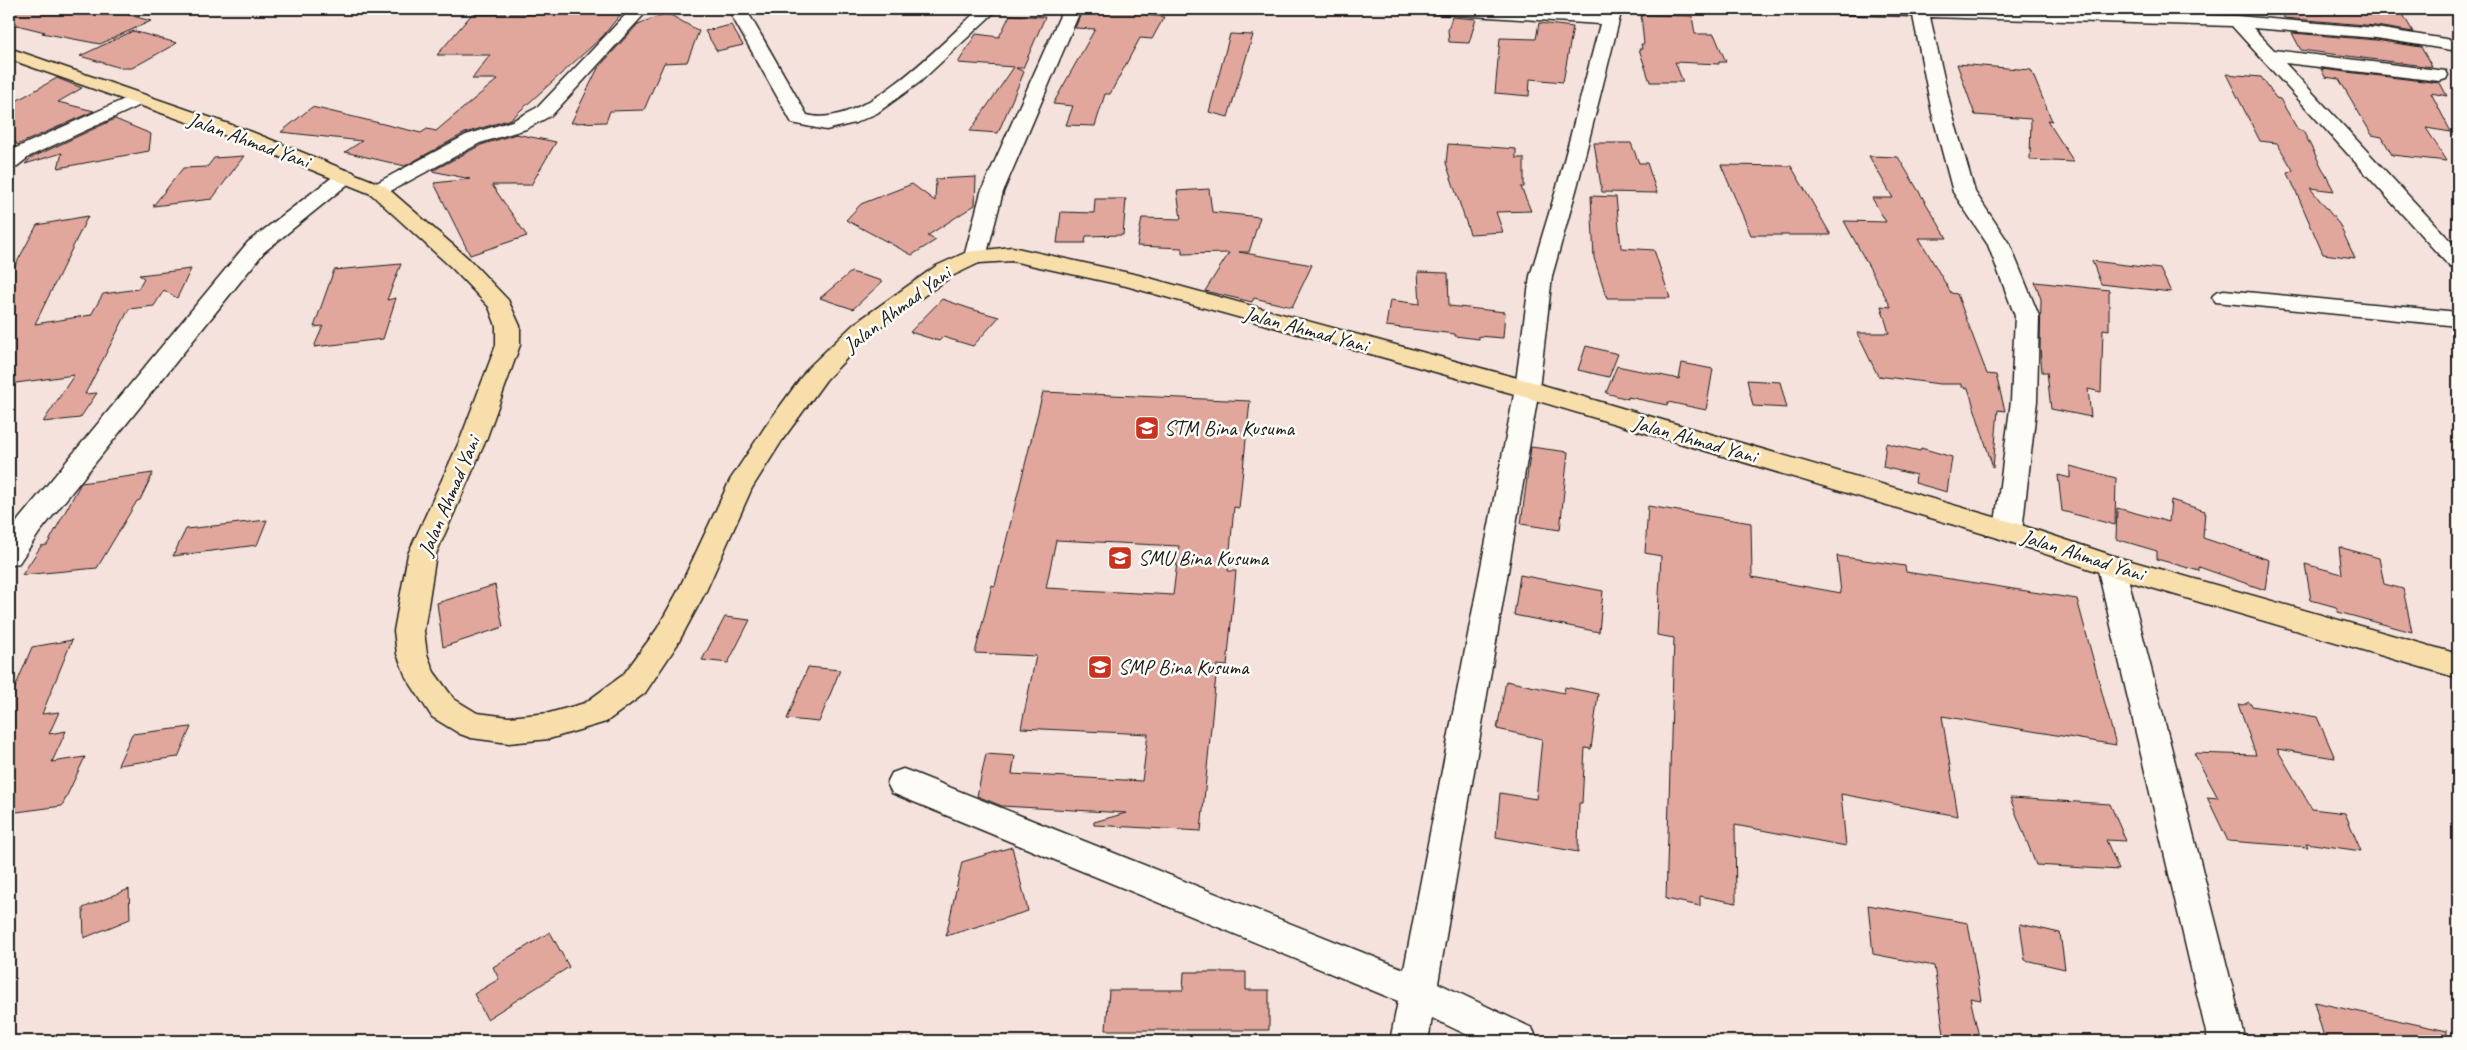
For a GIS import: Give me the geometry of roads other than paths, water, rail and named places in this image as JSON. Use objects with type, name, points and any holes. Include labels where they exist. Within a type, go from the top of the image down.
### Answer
[{"type":"highway","name":"Jalan Ahmad Yani","points":[[9,53],[138,100],[245,136],[378,190],[478,281],[500,305],[508,326],[508,345],[473,440],[422,554],[409,631],[412,654],[421,677],[443,708],[471,725],[509,730],[549,726],[595,713],[634,684],[667,637],[692,591],[739,487],[774,433],[817,374],[862,329],[944,271],[974,257],[1012,254],[1130,280],[1527,389],[2008,531],[2111,566],[2458,666]]},
{"type":"street","points":[[378,190],[473,139],[519,125],[545,111],[640,9]]},
{"type":"street","points":[[737,9],[799,119],[823,124],[848,119],[900,90],[989,9]]},
{"type":"street","points":[[974,257],[992,192],[1072,9]]},
{"type":"street","points":[[1409,1041],[1416,991],[1527,389],[1541,276],[1567,187],[1611,14],[1441,9]]},
{"type":"street","points":[[1839,9],[2231,15],[2458,46]]},
{"type":"street","points":[[1920,10],[1942,113],[1964,192],[1999,245],[2027,316],[2024,401],[2008,531]]},
{"type":"street","points":[[2231,15],[2458,262]]},
{"type":"street","points":[[2268,55],[2439,75]]},
{"type":"street","points":[[9,163],[23,152],[138,100]]},
{"type":"street","points":[[9,556],[30,526],[256,247],[346,176]]},
{"type":"street","points":[[2224,297],[2458,319]]},
{"type":"street","points":[[2111,566],[2227,1041]]},
{"type":"street","points":[[903,783],[1416,991],[1519,1041]]},
{"type":"place","name":"STM Bina Kusuma","points":[[1147,428]]},
{"type":"place","name":"SMU Bina Kusuma","points":[[1120,558]]},
{"type":"place","name":"SMP Bina Kusuma","points":[[1100,667]]}]
